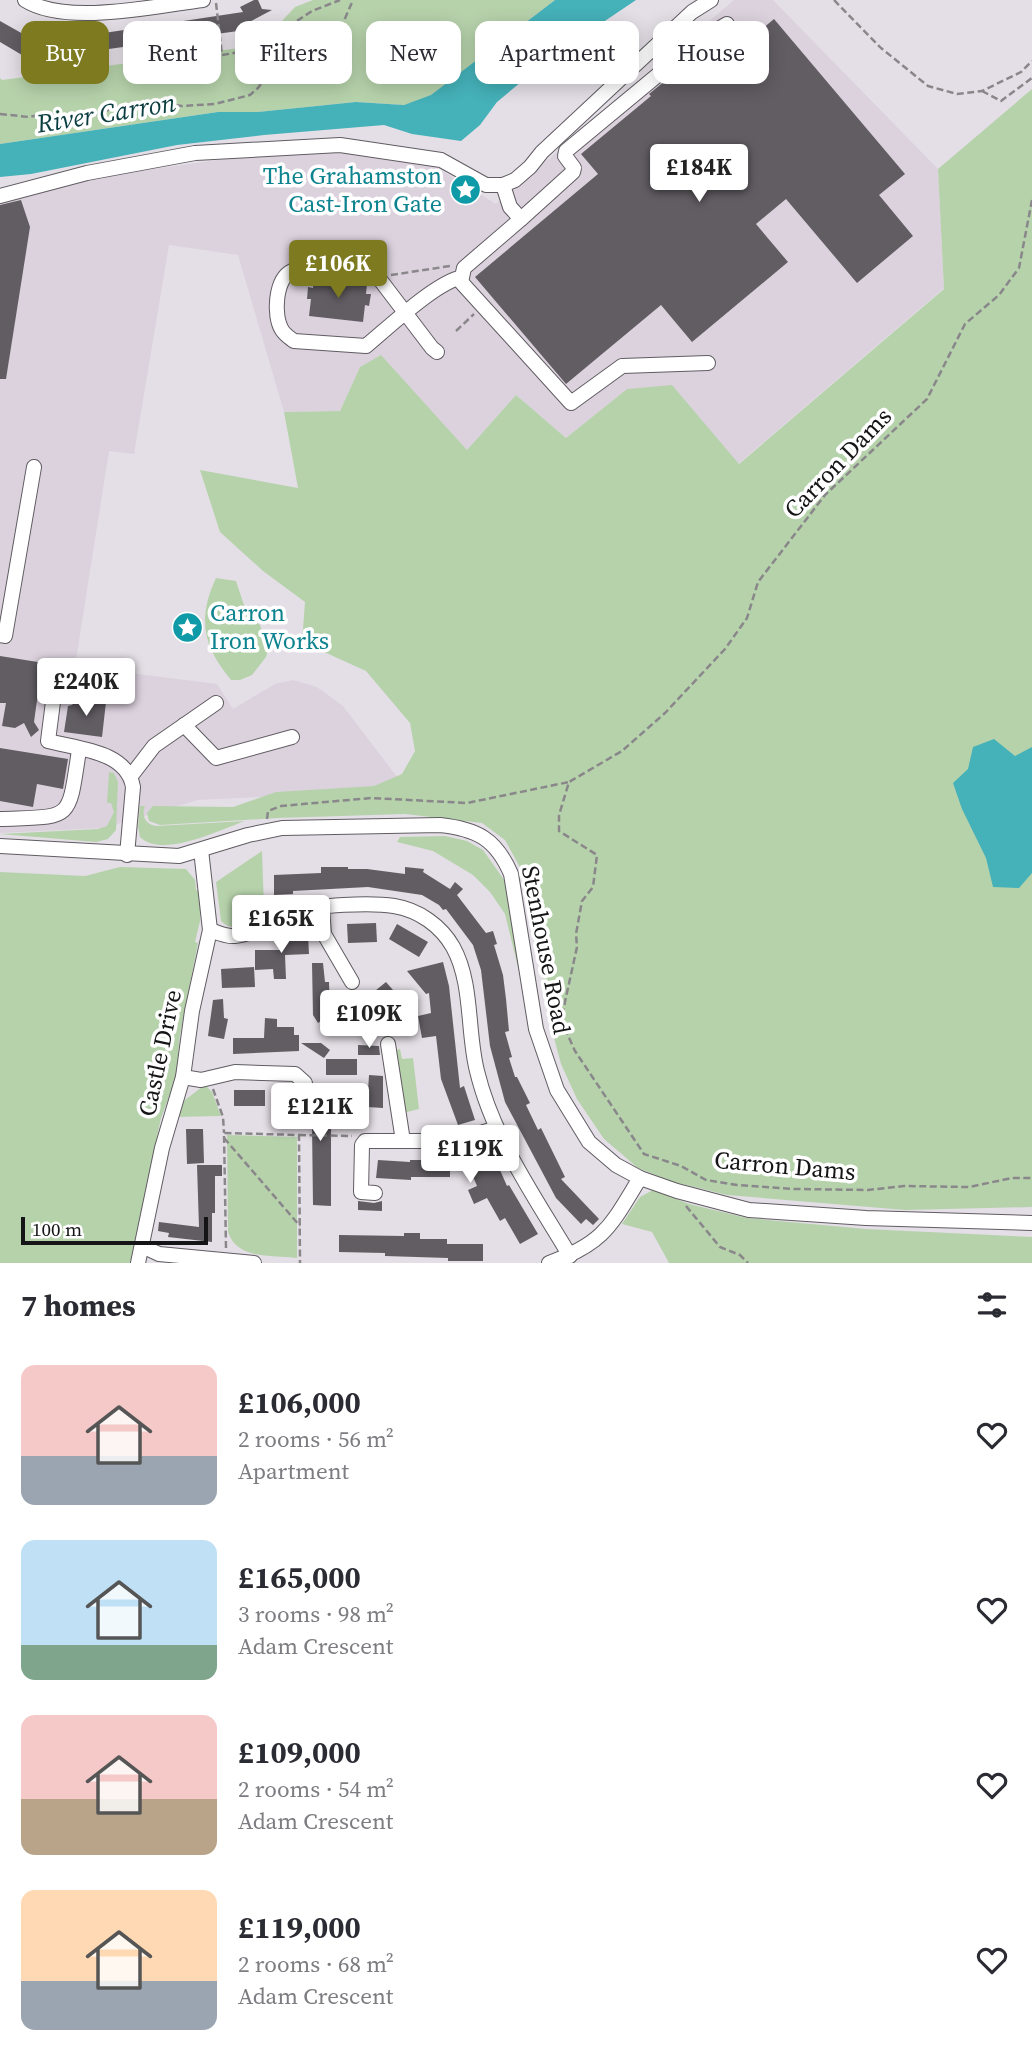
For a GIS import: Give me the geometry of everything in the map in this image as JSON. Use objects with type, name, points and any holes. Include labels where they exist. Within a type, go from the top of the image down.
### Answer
[{"type":"street","points":[[25,0],[37,8],[75,14],[125,5],[203,0]]},
{"type":"street","points":[[0,195],[87,173],[195,153],[340,145],[442,160],[486,184],[503,184],[515,180],[530,167],[542,152],[692,12],[711,0]]},
{"type":"street","points":[[437,352],[406,314],[378,277],[304,268],[290,272],[281,281],[277,312],[281,328],[294,341],[366,346],[406,314],[450,280],[463,273],[573,172],[574,168],[565,156],[566,151],[653,79]]},
{"type":"street","points":[[503,184],[510,207],[521,219]]},
{"type":"street","points":[[463,273],[461,282],[571,402],[622,366],[708,363]]},
{"type":"street","points":[[0,635],[5,636],[34,467]]},
{"type":"street","points":[[72,670],[68,696],[54,694],[48,741],[115,760],[126,768],[133,787],[127,855]]},
{"type":"street","points":[[131,776],[154,746],[216,703]]},
{"type":"street","points":[[184,725],[216,758],[292,737]]},
{"type":"street","points":[[0,819],[53,817],[61,813],[72,800],[79,750]]},
{"type":"street","name":"Stenhouse Road","points":[[0,846],[179,856],[248,835],[282,828],[440,825],[463,827],[480,834],[503,856],[511,874],[536,1030],[556,1090],[589,1142],[616,1165],[640,1178],[677,1191],[749,1210],[866,1218],[1032,1223]]},
{"type":"street","name":"Castle Drive","points":[[138,1263],[162,1148],[183,1077],[192,1011],[210,930],[201,850]]},
{"type":"street","points":[[210,930],[235,936],[291,912],[322,908],[393,906],[422,916],[445,934],[460,962],[476,1070],[497,1128],[570,1256]]},
{"type":"street","points":[[322,908],[324,934],[352,982]]},
{"type":"street","points":[[388,1044],[403,1141]]},
{"type":"street","points":[[183,1077],[193,1079],[235,1072],[295,1074],[305,1083]]},
{"type":"street","points":[[375,1193],[361,1192],[362,1145],[365,1141],[464,1140],[497,1128]]},
{"type":"street","points":[[549,1263],[570,1256],[591,1244],[610,1228],[640,1178]]},
{"type":"street","points":[[142,1246],[159,1254],[254,1263]]},
{"type":"path","points":[[215,0],[222,55],[253,50],[312,11],[340,0]]},
{"type":"path","points":[[0,114],[29,117],[50,113],[70,117],[97,114],[120,106],[156,103],[182,106],[215,104],[250,95],[277,62],[301,45],[343,23],[353,0]]},
{"type":"path","points":[[834,0],[881,48],[928,86],[957,94],[982,90],[1021,72],[1032,61]]},
{"type":"path","points":[[982,90],[1002,101],[1032,78]]},
{"type":"path","name":"Carron Dams","points":[[267,822],[268,811],[281,806],[371,798],[467,803],[569,782],[622,751],[673,704],[740,629],[747,618],[758,582],[825,495],[927,399],[965,324],[999,295],[1019,268],[1032,200]]},
{"type":"path","points":[[378,277],[446,266],[463,273]]},
{"type":"path","points":[[456,331],[483,306]]},
{"type":"path","name":"Carron Dams","points":[[569,782],[559,815],[559,831],[597,855],[593,887],[582,901],[576,934],[577,947],[561,1020],[575,1051],[644,1154],[681,1166],[706,1180],[784,1188],[868,1190],[904,1186],[969,1187],[1012,1178],[1032,1178]]},
{"type":"path","points":[[209,1077],[223,1117],[225,1260]]},
{"type":"path","points":[[305,1083],[314,1093],[354,1095]]},
{"type":"path","points":[[224,1135],[358,1136],[365,1141]]},
{"type":"path","points":[[224,1135],[300,1226]]},
{"type":"path","points":[[299,1135],[300,1263]]},
{"type":"path","points":[[677,1191],[690,1212],[720,1247],[740,1255],[748,1263]]},
{"type":"shaded area","points":[[734,0],[773,0],[938,169],[944,288],[738,464],[627,389],[566,438],[516,395],[467,450],[381,356],[360,367],[340,411],[284,412],[238,255],[169,245],[134,454],[109,451],[75,666],[217,684],[233,709],[275,684],[293,680],[317,687],[343,706],[407,790],[198,800],[104,828],[0,833],[0,202],[104,176],[232,158],[340,152],[433,165],[496,204],[653,69],[653,84],[769,84],[769,21],[710,21]]},
{"type":"green space","points":[[313,0],[555,0],[528,21],[475,21],[475,61],[461,72],[461,21],[366,21],[366,84],[446,84],[430,96],[404,105],[356,102],[258,112],[218,112],[0,144],[0,78],[21,77],[21,84],[109,84],[109,66],[123,64],[123,84],[221,84],[221,50],[235,49],[235,84],[352,84],[352,21],[282,21],[295,7]]},
{"type":"green space","points":[[1032,89],[1032,1207],[905,1210],[727,1195],[670,1181],[638,1168],[604,1139],[577,1099],[561,1064],[550,1023],[536,928],[521,869],[505,840],[482,823],[405,814],[160,825],[149,821],[147,813],[153,806],[233,807],[276,792],[374,786],[402,774],[415,751],[410,723],[366,671],[302,642],[305,602],[263,571],[220,532],[200,470],[298,488],[284,412],[340,411],[360,367],[381,355],[467,450],[516,395],[566,438],[627,389],[672,385],[739,464],[944,289],[938,169]]},
{"type":"green space","points":[[216,578],[236,581],[247,614],[260,625],[268,650],[252,675],[240,680],[231,680],[222,668],[209,644],[206,632],[206,606]]},
{"type":"green space","points":[[109,772],[114,773],[118,782],[116,830],[108,839],[96,842],[0,834],[98,829],[107,826],[114,812],[111,803],[107,803]]},
{"type":"green space","points":[[140,806],[145,806],[144,816],[147,822],[157,826],[245,821],[191,841],[162,845],[150,843],[140,837]]},
{"type":"green space","points":[[445,836],[467,841],[483,850],[507,884],[526,1000],[505,914],[490,892],[473,875],[433,851],[397,842],[400,837]]},
{"type":"green space","points":[[262,851],[264,908],[255,913],[256,918],[243,925],[225,925],[221,921],[216,882]]},
{"type":"green space","points":[[120,867],[186,869],[195,880],[196,890],[201,892],[200,921],[195,942],[198,943],[180,1035],[176,1078],[161,1118],[130,1263],[0,1263],[0,872],[85,876]]},
{"type":"green space","points":[[400,1049],[402,1059],[413,1058],[419,1109],[403,1113],[392,1051]]},
{"type":"green space","points":[[202,1087],[207,1087],[212,1092],[221,1116],[176,1117],[181,1103]]},
{"type":"green space","points":[[227,1135],[297,1137],[297,1258],[247,1252],[233,1241],[228,1232]]},
{"type":"green space","points":[[653,1190],[689,1204],[747,1218],[866,1229],[1032,1237],[1032,1263],[669,1263],[652,1232],[622,1224],[640,1197]]},
{"type":"water","points":[[555,0],[636,0],[605,21],[528,21]]},
{"type":"water","points":[[475,61],[475,84],[519,84],[497,102],[480,125],[461,141],[412,134],[384,125],[177,145],[31,174],[0,177],[0,144],[218,112],[258,112],[356,102],[404,105],[431,95],[445,84],[461,84],[461,72]]},
{"type":"water","points":[[994,739],[1015,756],[1032,747],[1032,873],[1019,888],[993,887],[986,858],[962,809],[953,783],[968,769],[973,747]]},
{"type":"building","points":[[258,0],[262,9],[272,10],[251,21],[235,21],[235,31],[221,33],[221,21],[183,21],[243,12],[240,7]]},
{"type":"building","points":[[774,19],[905,174],[879,195],[913,236],[857,283],[786,199],[756,224],[788,262],[692,342],[661,305],[566,384],[475,277],[598,174],[581,154],[651,96],[649,94],[661,84],[769,84],[769,23]]},
{"type":"building","points":[[0,21],[21,33],[21,54],[0,42]]},
{"type":"building","points":[[123,30],[123,47],[109,49],[109,32]]},
{"type":"building","points":[[21,200],[30,227],[6,379],[0,379],[0,205]]},
{"type":"building","points":[[314,278],[367,284],[366,294],[371,294],[369,306],[365,305],[363,322],[309,316],[311,299],[307,299],[308,287],[313,288]]},
{"type":"building","points":[[0,656],[63,666],[60,685],[39,686],[34,722],[39,730],[31,737],[24,723],[15,728],[2,726],[6,703],[0,703]]},
{"type":"building","points":[[77,699],[106,702],[102,737],[64,732],[68,706]]},
{"type":"building","points":[[0,748],[68,759],[63,789],[37,784],[33,807],[0,801]]},
{"type":"building","points":[[321,867],[348,867],[405,874],[405,867],[424,869],[423,872],[450,889],[455,882],[463,889],[457,895],[486,933],[493,931],[497,944],[494,945],[503,975],[509,1031],[505,1032],[515,1077],[530,1103],[526,1105],[538,1130],[541,1128],[565,1177],[561,1179],[599,1219],[593,1225],[586,1219],[581,1224],[556,1198],[505,1102],[490,1046],[481,970],[473,945],[446,909],[443,910],[422,895],[368,887],[293,891],[293,894],[274,895],[274,875],[321,873]]},
{"type":"building","points":[[376,923],[377,942],[348,943],[347,924]]},
{"type":"building","points":[[397,924],[428,942],[419,957],[389,939]]},
{"type":"building","points":[[308,935],[309,954],[285,955],[286,979],[274,979],[273,969],[255,970],[255,950],[280,950],[279,936]]},
{"type":"building","points":[[443,962],[449,986],[460,1088],[464,1086],[475,1120],[458,1125],[441,1079],[436,1036],[422,1038],[418,1016],[431,1013],[429,993],[426,994],[407,971]]},
{"type":"building","points":[[312,963],[323,963],[325,982],[329,982],[330,1015],[318,1023],[313,1015]]},
{"type":"building","points":[[254,967],[255,987],[222,988],[221,969]]},
{"type":"building","points":[[386,982],[400,998],[395,999],[403,1008],[378,1028],[377,1025],[337,1028],[336,1011],[381,1008],[370,995]]},
{"type":"building","points":[[223,999],[224,1018],[228,1019],[224,1039],[208,1036],[213,1000]]},
{"type":"building","points":[[265,1018],[277,1019],[277,1027],[294,1027],[294,1035],[299,1035],[299,1051],[233,1054],[233,1038],[264,1038]]},
{"type":"building","points":[[301,1043],[321,1043],[330,1050],[324,1058]]},
{"type":"building","points":[[358,1045],[379,1046],[380,1055],[358,1055]]},
{"type":"building","points":[[326,1059],[357,1059],[357,1075],[326,1075]]},
{"type":"building","points":[[369,1075],[383,1076],[383,1108],[367,1107]]},
{"type":"building","points":[[234,1090],[265,1090],[265,1106],[234,1106]]},
{"type":"building","points":[[279,1109],[357,1110],[357,1126],[331,1126],[331,1206],[313,1205],[312,1125],[279,1124]]},
{"type":"building","points":[[186,1129],[203,1129],[204,1163],[187,1164]]},
{"type":"building","points":[[490,1147],[507,1186],[509,1185],[538,1234],[520,1244],[505,1218],[500,1221],[487,1198],[474,1204],[468,1190],[477,1186],[469,1167],[450,1170],[450,1177],[411,1177],[411,1180],[376,1178],[378,1160],[445,1160],[468,1157]]},
{"type":"building","points":[[197,1165],[222,1165],[222,1176],[215,1176],[212,1242],[168,1237],[169,1233],[158,1231],[159,1222],[199,1227]]},
{"type":"building","points":[[358,1201],[382,1201],[382,1211],[358,1210]]},
{"type":"building","points":[[404,1233],[420,1233],[420,1239],[447,1239],[447,1244],[483,1244],[483,1261],[448,1261],[448,1258],[339,1252],[339,1235],[404,1236]]},
{"type":"place","name":"The Grahamston Cast-Iron Gate","points":[[465,190]]},
{"type":"place","name":"Carron Iron Works","points":[[187,627]]},
{"type":"water label","name":"River Carron","points":[[106,113]]}]
